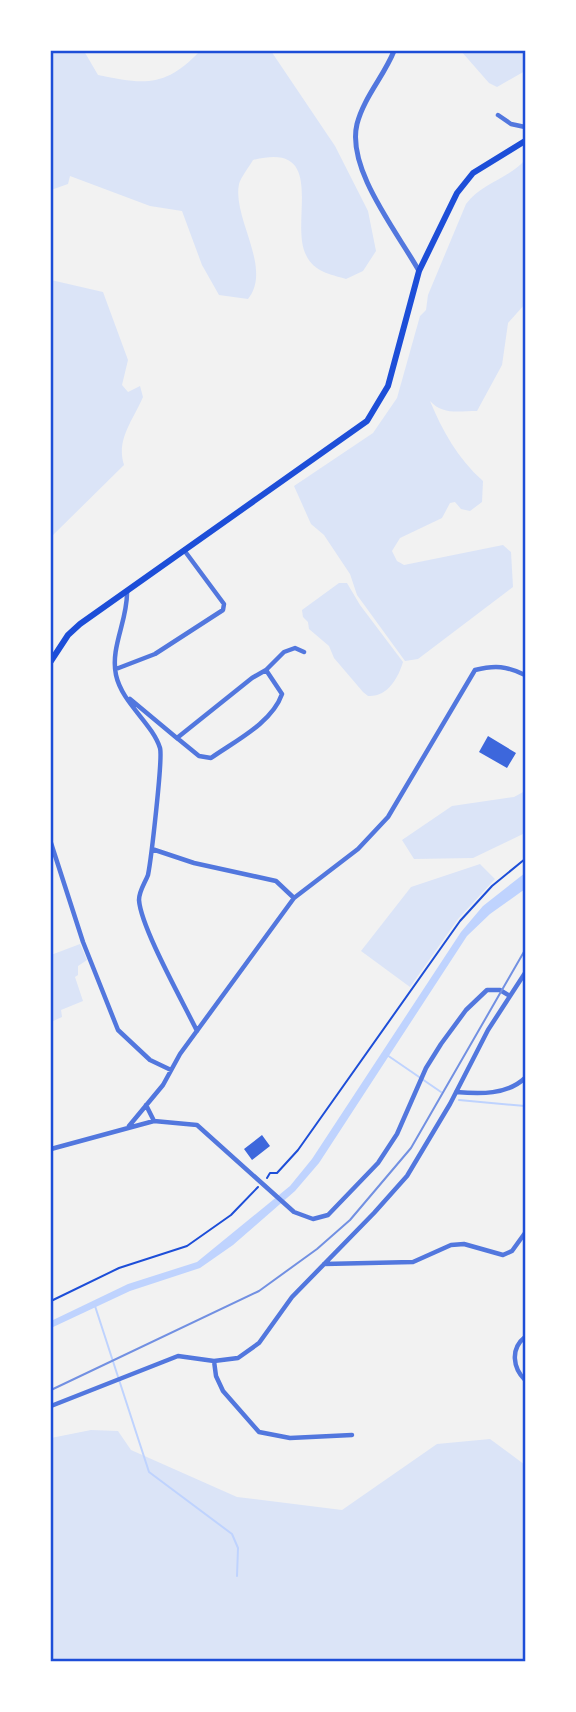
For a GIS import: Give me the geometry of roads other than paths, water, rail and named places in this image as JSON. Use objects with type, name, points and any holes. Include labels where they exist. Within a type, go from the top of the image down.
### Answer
[{"type":"main road","points":[[51,661],[68,635],[80,624],[367,421],[387,386],[419,271],[457,194],[473,173],[525,141]]},
{"type":"street","points":[[394,51],[364,105],[357,124],[356,148],[370,186],[419,271]]},
{"type":"street","points":[[498,115],[511,124],[525,127]]},
{"type":"street","points":[[116,669],[155,654],[223,610],[224,604],[184,550]]},
{"type":"street","points":[[127,591],[127,606],[114,659],[116,669],[124,694],[160,748],[152,849],[147,877],[139,898],[148,926],[197,1031]]},
{"type":"street","points":[[178,739],[252,678],[266,670],[284,652],[295,648],[304,652]]},
{"type":"street","points":[[129,1126],[294,898],[358,849],[388,817],[475,670],[493,665],[509,667],[525,674]]},
{"type":"street","points":[[124,694],[199,756],[211,758],[262,721],[279,704],[282,694],[266,670]]},
{"type":"street","points":[[51,843],[83,942],[118,1030],[150,1060],[171,1070]]},
{"type":"street","points":[[152,849],[194,863],[276,881],[294,898]]},
{"type":"street","points":[[51,1406],[178,1356],[214,1361],[238,1358],[259,1343],[292,1297],[407,1175],[525,973]]},
{"type":"street","points":[[51,1149],[154,1121],[192,1124],[206,1130],[293,1212],[313,1219],[328,1215],[388,1149],[423,1075],[455,1023],[476,999],[494,989],[510,996]]},
{"type":"street","points":[[456,1093],[507,1089],[515,1087],[525,1078]]},
{"type":"street","points":[[146,1105],[154,1121]]},
{"type":"street","points":[[323,1264],[412,1262],[451,1245],[464,1244],[503,1255],[512,1251],[525,1233]]},
{"type":"street","points":[[525,1337],[515,1353],[515,1365],[525,1380]]},
{"type":"street","points":[[214,1361],[216,1376],[223,1391],[259,1432],[290,1438],[352,1435]]},
{"type":"water","points":[[525,873],[525,889],[490,914],[467,936],[319,1163],[295,1191],[233,1245],[200,1268],[130,1291],[51,1328],[51,1321],[128,1284],[197,1262],[290,1186],[312,1159],[461,932],[483,906]]},
{"type":"waterway","points":[[525,849],[525,861]]},
{"type":"waterway","points":[[387,1055],[441,1092]]},
{"type":"waterway","points":[[459,1100],[525,1106]]},
{"type":"waterway","points":[[95,1306],[149,1472],[232,1534],[238,1548],[237,1576]]},
{"type":"railway","points":[[51,1390],[259,1291],[317,1249],[350,1220],[411,1148],[525,950]]}]
